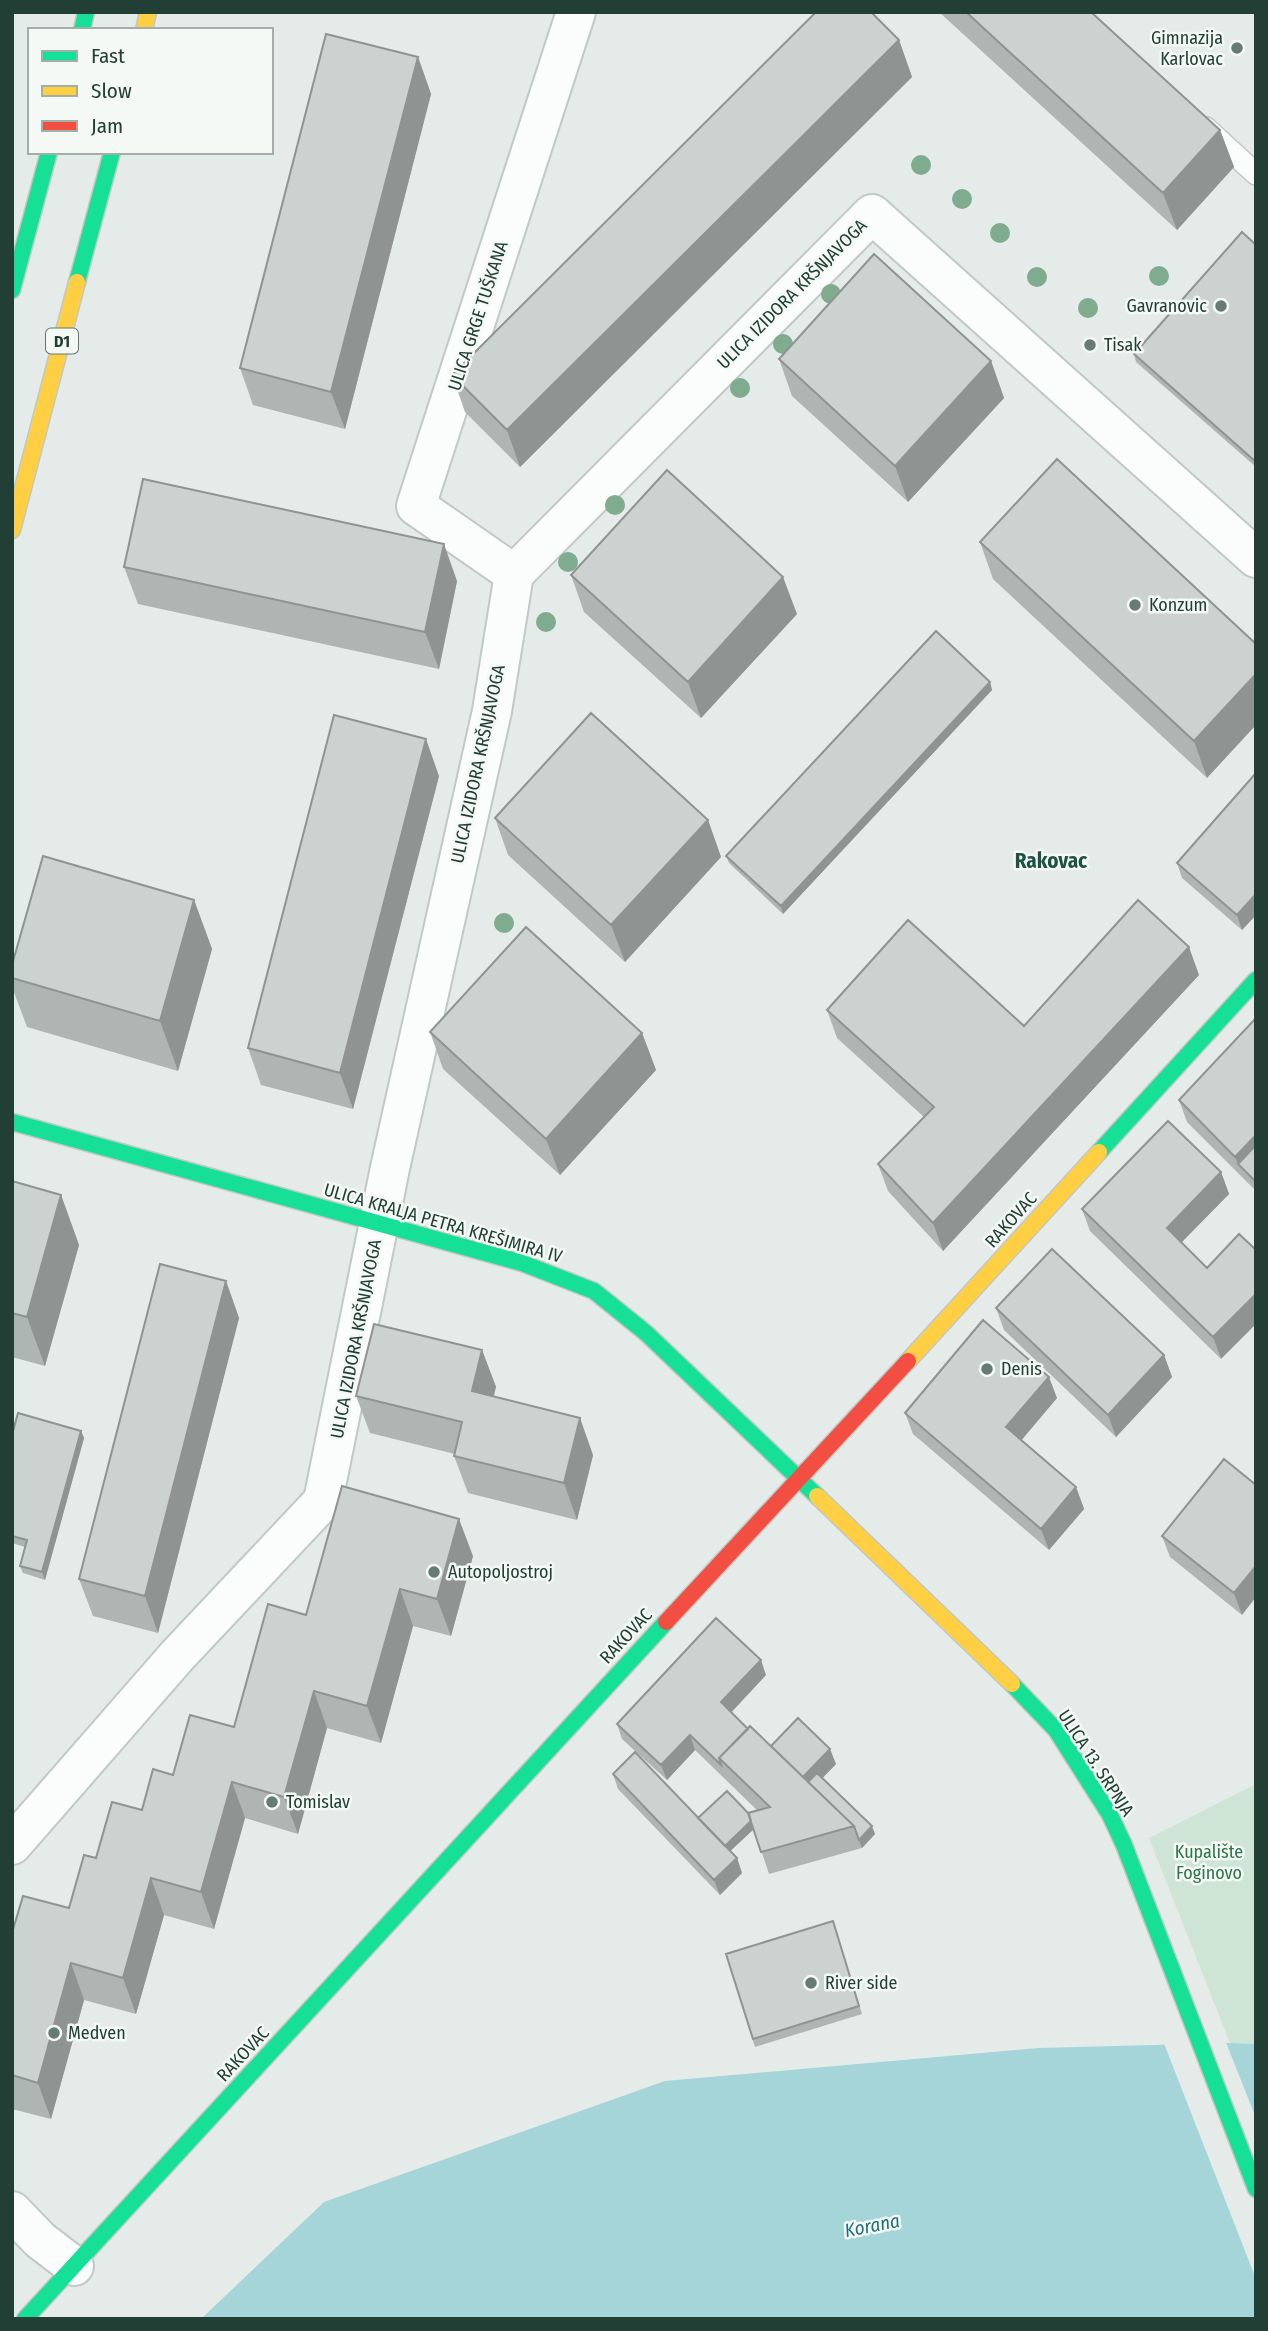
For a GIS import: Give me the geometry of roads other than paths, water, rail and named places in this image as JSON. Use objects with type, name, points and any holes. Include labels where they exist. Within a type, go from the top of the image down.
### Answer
[{"type":"main road","points":[[12,290],[48,154]]},
{"type":"main road","name":"D1","points":[[12,530],[111,154]]},
{"type":"main road","name":"RAKOVAC","points":[[25,2319],[855,1419],[1256,979]]},
{"type":"main road","name":"ULICA KRALJA PETRA KREŠIMIRA IV","points":[[12,1122],[522,1263],[594,1291],[646,1333],[799,1478]]},
{"type":"main road","name":"ULICA 13. SRPNJA","points":[[799,1478],[999,1670],[1056,1730],[1110,1815],[1137,1875],[1256,2189]]},
{"type":"street","name":"ULICA GRGE TUŠKANA","points":[[514,574],[416,506],[576,12]]},
{"type":"street","name":"ULICA IZIDORA KRŠNJAVOGA","points":[[12,1845],[177,1656],[323,1501],[378,1223],[492,711],[514,574],[872,214],[1256,558]]},
{"type":"street","points":[[12,2211],[40,2239],[74,2266]]},
{"type":"lane","points":[[1195,117],[1256,174]]},
{"type":"water","name":"Korana","points":[[1256,2044],[1256,2319],[201,2319],[324,2202],[665,2081],[1038,2048]]},
{"type":"place","name":"Gimnazija Karlovac","points":[[1237,48]]},
{"type":"place","name":"Gavranovic","points":[[1221,306]]},
{"type":"place","name":"Tisak","points":[[1090,345]]},
{"type":"place","name":"Konzum","points":[[1135,605]]},
{"type":"place","name":"Denis","points":[[987,1369]]},
{"type":"place","name":"Autopoljostroj","points":[[434,1572]]},
{"type":"place","name":"Tomislav","points":[[272,1802]]},
{"type":"place","name":"River side","points":[[811,1983]]},
{"type":"place","name":"Medven","points":[[54,2033]]},
{"type":"district","name":"Rakovac","points":[[1051,861]]},
{"type":"park label","name":"Kupalište Foginovo","points":[[1209,1862]]}]
